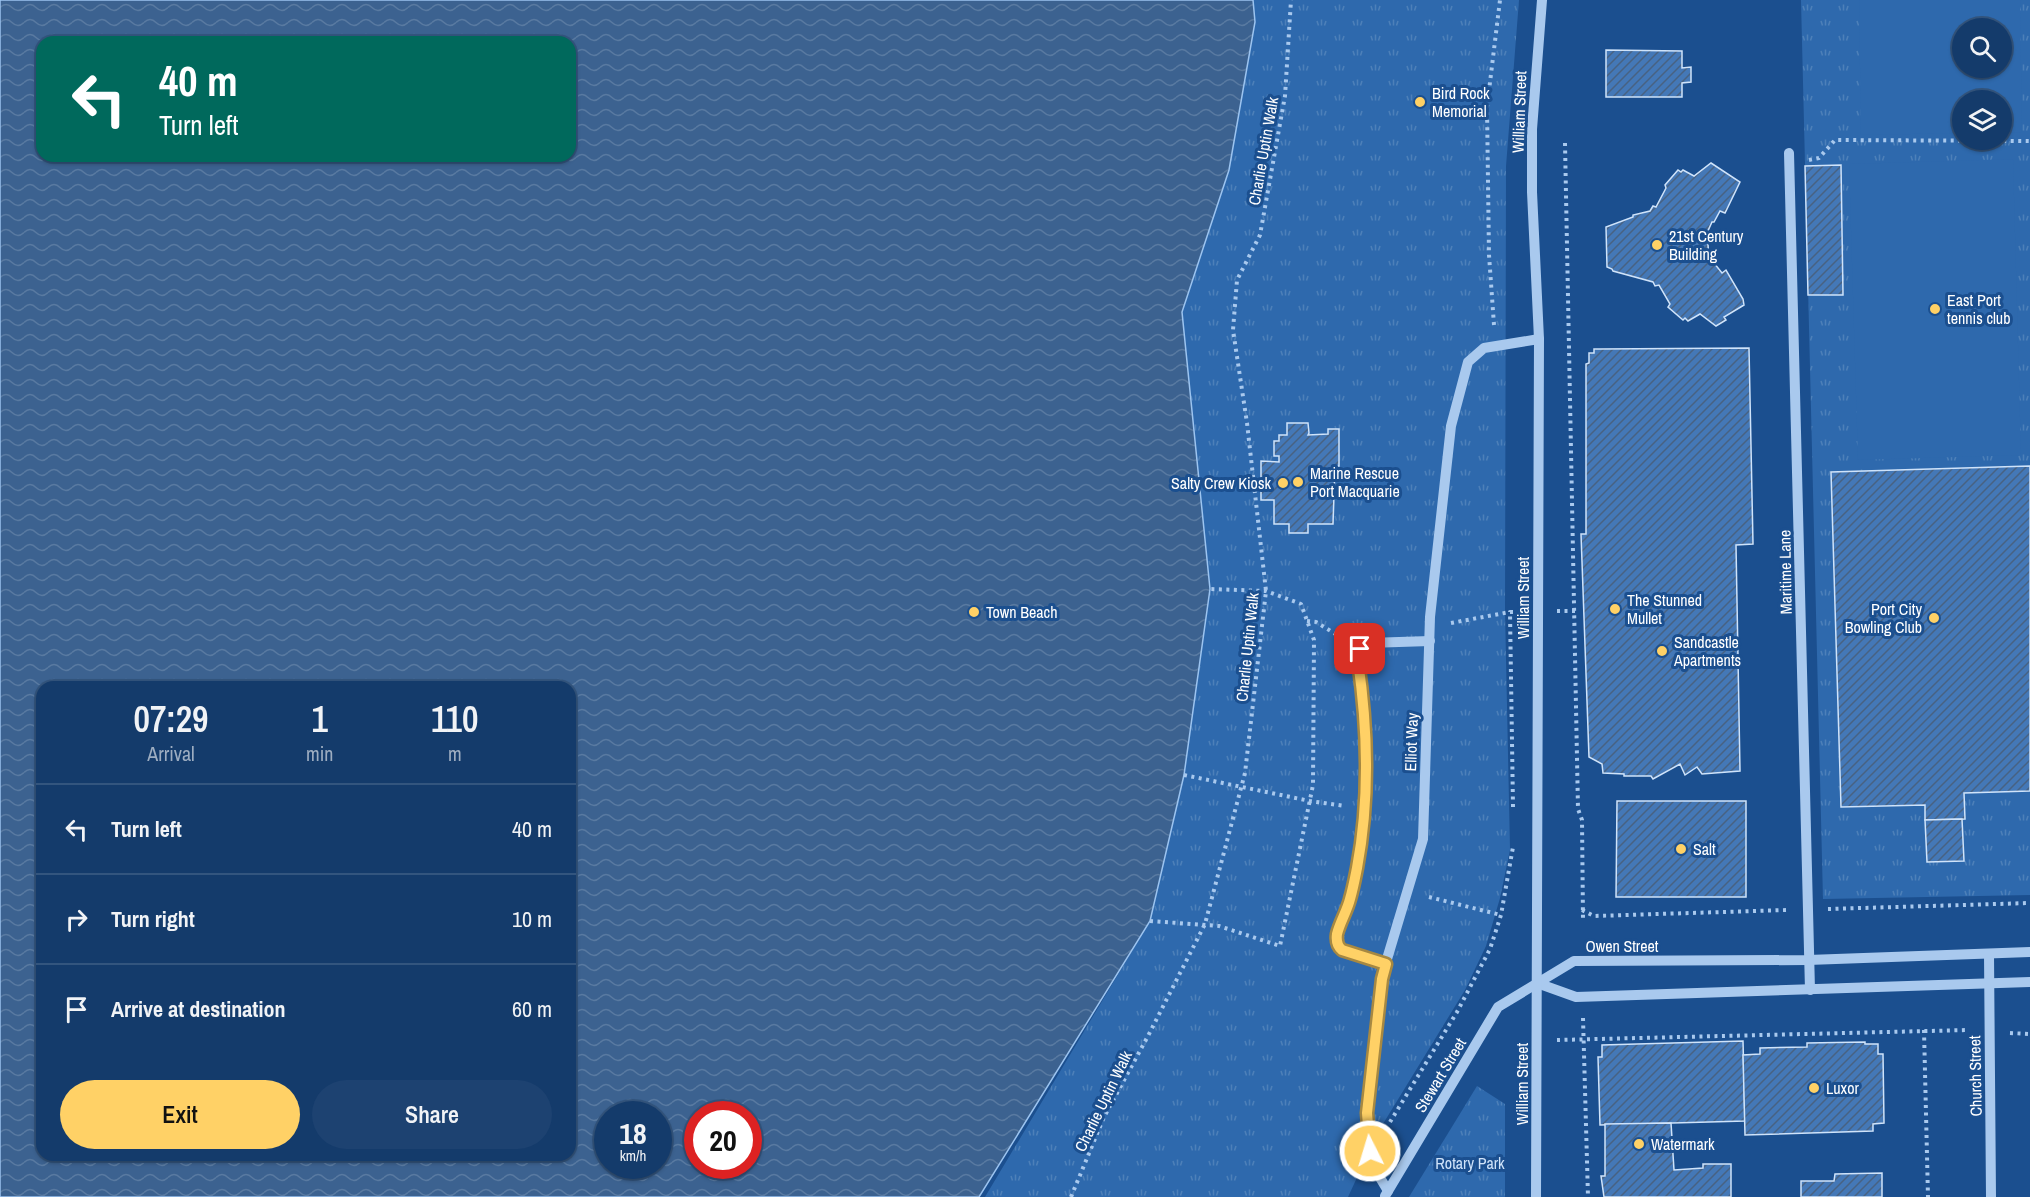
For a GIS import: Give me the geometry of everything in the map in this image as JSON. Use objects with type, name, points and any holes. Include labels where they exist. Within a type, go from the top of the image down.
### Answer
[{"type":"street","name":"William Street","points":[[1536,1197],[1539,339],[1532,192],[1532,129],[1542,0]]},
{"type":"street","name":"Maritime Lane","points":[[1789,153],[1810,990]]},
{"type":"street","name":"Elliot Way","points":[[1386,1194],[1370,1161],[1367,1113],[1382,979],[1423,839],[1430,617],[1451,426],[1468,362],[1484,348],[1539,339]]},
{"type":"street","points":[[1386,964],[1342,950],[1337,943],[1337,935],[1354,883],[1366,809],[1367,746],[1358,661],[1360,649],[1368,643],[1430,641]]},
{"type":"street","name":"Owen Street","points":[[1537,983],[1574,961],[1809,960],[2030,952]]},
{"type":"street","name":"Church Street","points":[[1989,954],[1991,1197]]},
{"type":"street","points":[[1537,983],[1576,997],[2030,982]]},
{"type":"street","name":"Stewart Street","points":[[1386,1194],[1498,1007],[1537,983]]},
{"type":"path","name":"Charlie Uptin Walk","points":[[1071,1197],[1104,1118],[1205,924],[1245,773],[1266,591],[1247,423],[1233,330],[1237,280],[1260,235],[1285,96],[1291,0]]},
{"type":"path","points":[[1495,346],[1490,255],[1487,107],[1500,0]]},
{"type":"path","points":[[1802,160],[1819,158],[1835,140],[2030,141]]},
{"type":"path","points":[[1565,143],[1578,809],[1582,820],[1583,920]]},
{"type":"path","points":[[1150,921],[1219,926],[1280,946],[1313,785],[1314,640],[1301,604],[1266,591],[1210,589]]},
{"type":"path","points":[[1558,611],[1575,610]]},
{"type":"path","points":[[1510,612],[1513,811]]},
{"type":"path","points":[[1443,625],[1510,612],[1521,612]]},
{"type":"path","points":[[1307,621],[1316,622],[1360,649]]},
{"type":"path","points":[[1184,775],[1319,802]]},
{"type":"path","points":[[1385,1130],[1457,1012],[1490,949],[1501,915],[1514,846]]},
{"type":"path","points":[[1451,902],[1501,915]]},
{"type":"path","points":[[1817,909],[2030,903]]},
{"type":"path","points":[[1582,910],[1594,916],[1794,910]]},
{"type":"path","points":[[1583,1011],[1588,1197]]},
{"type":"path","points":[[1553,1040],[1958,1029]]},
{"type":"path","points":[[1924,1030],[1928,1197]]},
{"type":"path","points":[[2021,1034],[2030,1034]]},
{"type":"green space","points":[[1253,0],[1519,0],[1506,166],[1505,611],[1510,850],[1500,898],[1486,946],[1465,990],[1378,1132],[1348,1197],[985,1197],[1150,921],[1184,775],[1210,589],[1182,312],[1229,170],[1255,22]]},
{"type":"green space","points":[[1801,0],[2030,0],[2030,895],[1823,899]]},
{"type":"green space","points":[[1859,0],[2020,0],[2022,132],[2012,132],[2012,90],[1952,90],[1952,133],[1861,135]]},
{"type":"green space","name":"East Port tennis club","points":[[2013,159],[2021,455],[1858,460],[1849,164]]},
{"type":"green space","name":"Rotary Park","points":[[1477,1086],[1505,1104],[1505,1197],[1409,1197]]},
{"type":"water","points":[[0,0],[1253,0],[1255,22],[1229,170],[1182,312],[1210,589],[1184,775],[1150,921],[979,1197],[0,1197]]},
{"type":"building","points":[[1606,50],[1682,51],[1682,68],[1691,67],[1691,82],[1682,83],[1682,97],[1606,97]]},
{"type":"building","name":"21st Century Building","points":[[1711,163],[1740,182],[1725,213],[1720,211],[1707,233],[1709,257],[1712,263],[1722,273],[1726,270],[1743,299],[1744,305],[1724,317],[1726,320],[1716,326],[1700,314],[1688,321],[1685,318],[1683,320],[1668,307],[1670,304],[1659,285],[1655,286],[1653,282],[1613,271],[1607,267],[1606,227],[1633,217],[1633,215],[1650,211],[1653,206],[1656,207],[1666,188],[1665,185],[1678,170],[1694,176]]},
{"type":"building","points":[[1841,165],[1843,295],[1808,295],[1805,166]]},
{"type":"building","name":"Sandcastle Apartments","points":[[1749,348],[1753,544],[1736,545],[1740,771],[1702,774],[1697,767],[1685,775],[1680,764],[1653,779],[1651,776],[1603,773],[1602,764],[1589,757],[1581,534],[1586,534],[1586,364],[1589,363],[1589,353],[1594,353],[1594,349]]},
{"type":"building","name":"Marine Rescue Port Macquarie","points":[[1287,423],[1308,423],[1308,435],[1328,434],[1328,429],[1339,429],[1339,466],[1335,466],[1333,524],[1308,524],[1308,533],[1289,533],[1289,524],[1274,524],[1274,500],[1261,500],[1261,461],[1279,462],[1279,456],[1274,456],[1274,441],[1279,441],[1279,435],[1287,435]]},
{"type":"building","points":[[2030,466],[2030,791],[1964,793],[1965,819],[1925,820],[1925,805],[1841,807],[1831,472]]},
{"type":"building","name":"Salt","points":[[1617,801],[1746,801],[1746,897],[1616,897]]},
{"type":"building","points":[[1962,819],[1964,861],[1927,862],[1925,820]]},
{"type":"building","points":[[1743,1041],[1745,1121],[1600,1125],[1598,1057],[1602,1057],[1602,1045]]},
{"type":"building","name":"Luxor","points":[[1865,1042],[1865,1044],[1878,1044],[1878,1054],[1883,1054],[1884,1123],[1873,1124],[1873,1131],[1745,1135],[1743,1055],[1760,1054],[1760,1048],[1807,1047],[1807,1043]]},
{"type":"building","name":"Watermark","points":[[1671,1123],[1674,1170],[1703,1168],[1703,1164],[1731,1164],[1731,1197],[1604,1197],[1601,1176],[1605,1176],[1605,1124]]},
{"type":"building","points":[[1882,1173],[1882,1197],[1801,1197],[1801,1181],[1834,1181],[1835,1174]]},
{"type":"place","name":"Bird Rock Memorial","points":[[1420,102]]},
{"type":"place","name":"21st Century Building","points":[[1657,245]]},
{"type":"place","name":"East Port tennis club","points":[[1935,309]]},
{"type":"place","name":"Marine Rescue Port Macquarie","points":[[1298,482]]},
{"type":"place","name":"Salty Crew Kiosk","points":[[1283,483]]},
{"type":"place","name":"The Stunned Mullet","points":[[1615,609]]},
{"type":"place","name":"Town Beach","points":[[974,612]]},
{"type":"place","name":"Port City Bowling Club","points":[[1934,618]]},
{"type":"place","name":"Sandcastle Apartments","points":[[1662,651]]},
{"type":"place","name":"Salt","points":[[1681,849]]},
{"type":"place","name":"Luxor","points":[[1814,1088]]},
{"type":"place","name":"Watermark","points":[[1639,1144]]},
{"type":"route","points":[[1360,649],[1358,661],[1367,746],[1366,809],[1355,876],[1350,899],[1337,935],[1337,943],[1342,950],[1386,964],[1382,979],[1367,1113],[1370,1151]]}]
